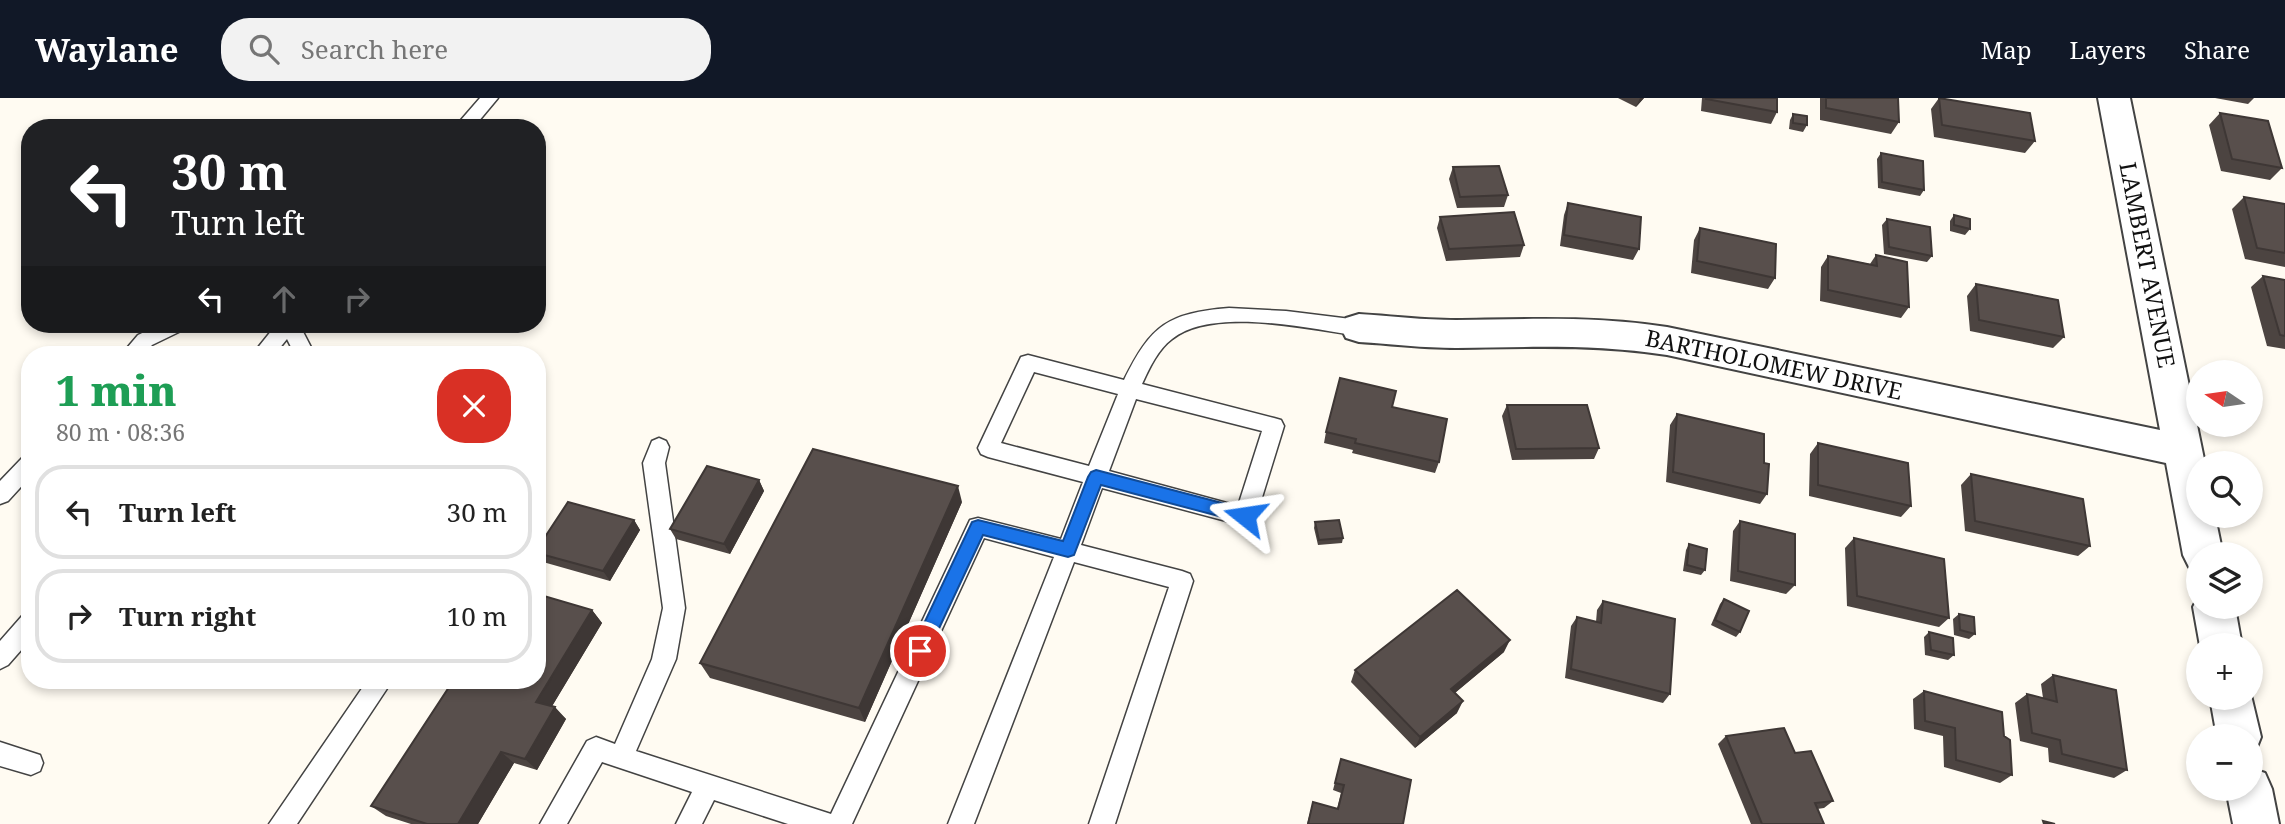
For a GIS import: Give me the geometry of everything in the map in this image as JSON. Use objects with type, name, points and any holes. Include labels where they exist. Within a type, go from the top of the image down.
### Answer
[{"type":"street","name":"LAMBERT AVENUE","points":[[2114,98],[2200,542]]},
{"type":"street","name":"BARTHOLOMEW DRIVE","points":[[1359,328],[1454,334],[1534,331],[1612,333],[1667,341],[2183,451]]},
{"type":"street","points":[[2251,801],[2256,824]]},
{"type":"lane","points":[[471,119],[489,98]]},
{"type":"lane","points":[[961,824],[1130,389],[1164,333],[1198,317],[1256,316],[1359,328]]},
{"type":"lane","points":[[140,346],[161,333]]},
{"type":"lane","points":[[1028,363],[1274,426],[1245,516],[1096,477],[988,448],[1028,363]]},
{"type":"lane","points":[[621,758],[664,659],[674,608],[654,463],[659,447]]},
{"type":"lane","points":[[0,495],[21,473]]},
{"type":"lane","points":[[839,824],[978,527],[1182,581],[1102,824]]},
{"type":"lane","points":[[0,658],[21,634]]},
{"type":"lane","points":[[282,824],[375,689]]},
{"type":"lane","points":[[553,824],[596,749],[825,824]]},
{"type":"lane","points":[[0,754],[31,763]]},
{"type":"lane","points":[[689,824],[708,786]]},
{"type":"building","points":[[1777,98],[1777,112],[1706,99]]},
{"type":"building","points":[[1826,98],[1898,98],[1899,122],[1826,108]]},
{"type":"building","points":[[1939,98],[2030,113],[2035,141],[1942,125]]},
{"type":"building","points":[[2220,113],[2268,121],[2282,168],[2232,159]]},
{"type":"building","points":[[1793,114],[1807,116],[1807,125],[1793,123]]},
{"type":"building","points":[[1881,153],[1923,161],[1924,190],[1882,182]]},
{"type":"building","points":[[1499,166],[1508,195],[1460,197],[1453,167]]},
{"type":"building","points":[[2244,197],[2285,204],[2285,253],[2257,248]]},
{"type":"building","points":[[1568,203],[1641,217],[1639,249],[1564,235]]},
{"type":"building","points":[[1514,212],[1524,245],[1449,249],[1440,217]]},
{"type":"building","points":[[1954,215],[1970,219],[1970,229],[1954,225]]},
{"type":"building","points":[[1887,219],[1930,227],[1932,256],[1889,247]]},
{"type":"building","points":[[1700,228],[1776,244],[1775,278],[1697,261]]},
{"type":"building","points":[[1876,255],[1907,262],[1909,307],[1828,290],[1828,256],[1877,266]]},
{"type":"building","points":[[2263,276],[2285,280],[2285,336],[2280,335]]},
{"type":"building","points":[[1976,284],[2058,300],[2064,337],[1979,320]]},
{"type":"building","points":[[1340,378],[1396,391],[1392,407],[1447,419],[1439,462],[1355,443],[1356,439],[1326,432]]},
{"type":"building","points":[[1507,405],[1587,405],[1599,448],[1516,449]]},
{"type":"building","points":[[1677,414],[1764,434],[1764,463],[1769,464],[1767,494],[1673,472]]},
{"type":"building","points":[[1818,443],[1908,463],[1911,506],[1818,485]]},
{"type":"building","points":[[813,449],[958,486],[859,708],[700,663]]},
{"type":"building","points":[[707,466],[759,480],[724,544],[670,529]]},
{"type":"building","points":[[1971,474],[2083,499],[2090,546],[1975,521]]},
{"type":"building","points":[[568,502],[634,520],[603,571],[546,555],[546,535]]},
{"type":"building","points":[[1339,520],[1343,538],[1319,540],[1315,522]]},
{"type":"building","points":[[1740,521],[1795,534],[1795,585],[1738,571]]},
{"type":"building","points":[[1854,538],[1944,559],[1949,618],[1857,596]]},
{"type":"building","points":[[1689,544],[1707,549],[1705,570],[1687,565]]},
{"type":"building","points":[[1457,590],[1510,640],[1451,689],[1463,701],[1420,737],[1355,670]]},
{"type":"building","points":[[546,597],[592,610],[546,686]]},
{"type":"building","points":[[1724,599],[1749,611],[1740,632],[1715,620]]},
{"type":"building","points":[[1603,601],[1675,619],[1670,694],[1571,669],[1577,617],[1601,623]]},
{"type":"building","points":[[1959,614],[1974,617],[1975,634],[1960,630]]},
{"type":"building","points":[[1929,632],[1953,638],[1954,655],[1931,650]]},
{"type":"building","points":[[2053,675],[2116,690],[2127,770],[2062,754],[2060,740],[2032,733],[2027,694],[2057,702]]},
{"type":"building","points":[[448,689],[544,689],[536,702],[555,707],[525,759],[501,752],[458,824],[427,824],[371,806]]},
{"type":"building","points":[[1924,691],[2002,712],[2004,736],[2010,740],[2012,775],[1956,760],[1955,728],[1925,721]]},
{"type":"building","points":[[1784,728],[1795,753],[1811,751],[1833,801],[1815,803],[1824,824],[1762,824],[1726,736]]},
{"type":"building","points":[[1341,759],[1411,780],[1403,824],[1308,824],[1313,802],[1338,809],[1344,785],[1335,783]]},
{"type":"route","points":[[920,651],[978,527],[1068,550],[1096,477],[1245,516]]}]
